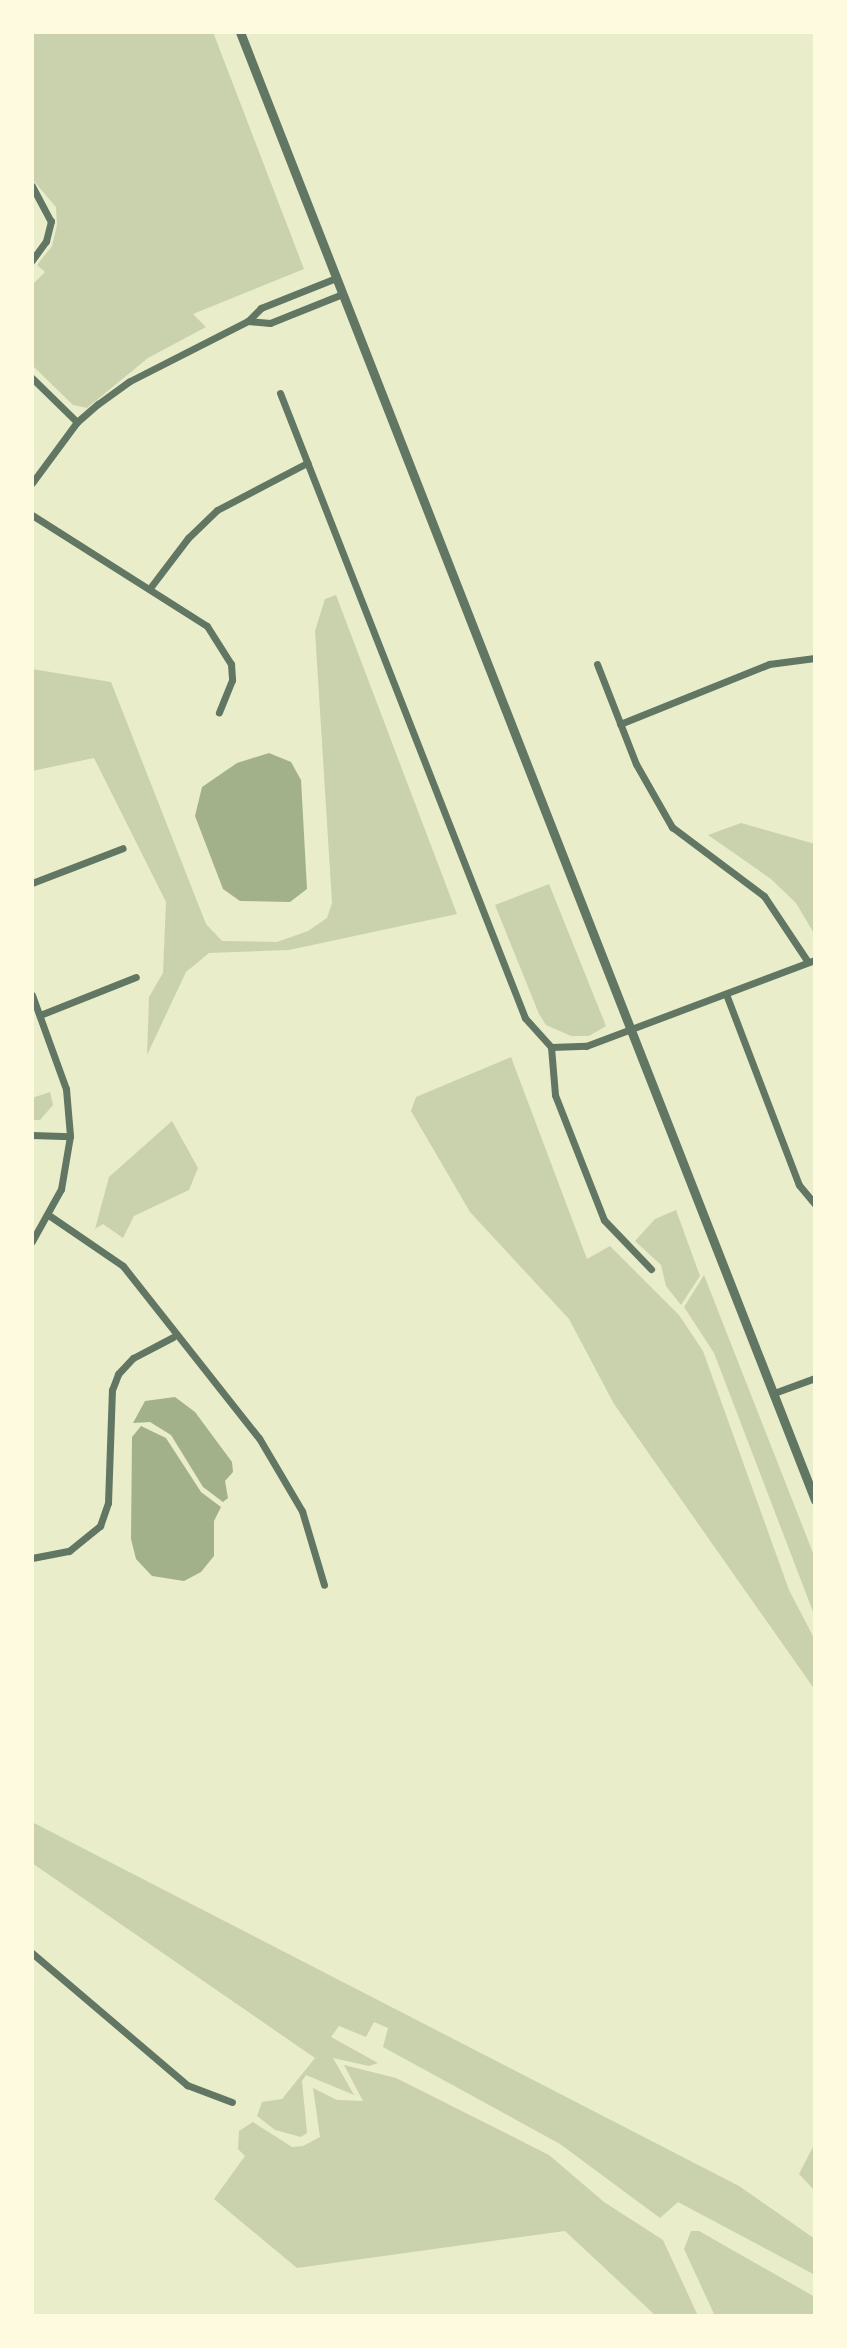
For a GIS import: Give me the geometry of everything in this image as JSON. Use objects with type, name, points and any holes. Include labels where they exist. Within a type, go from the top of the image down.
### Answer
[{"type":"street","points":[[240,32],[815,1500]]},
{"type":"street","points":[[32,186],[51,221],[46,241],[32,260]]},
{"type":"street","points":[[32,483],[77,422],[130,381],[248,321],[261,308],[336,278]]},
{"type":"street","points":[[248,321],[270,323],[342,294]]},
{"type":"street","points":[[32,378],[77,422]]},
{"type":"street","points":[[280,393],[525,1018],[551,1047],[555,1095],[604,1220],[651,1269]]},
{"type":"street","points":[[150,588],[188,538],[217,510],[307,463]]},
{"type":"street","points":[[32,515],[190,613],[224,646],[232,680],[219,712]]},
{"type":"street","points":[[620,724],[769,664],[815,658]]},
{"type":"street","points":[[551,1047],[586,1046],[812,961],[764,896],[672,827],[646,785],[597,664]]},
{"type":"street","points":[[32,883],[123,848]]},
{"type":"street","points":[[40,1015],[136,977]]},
{"type":"street","points":[[726,994],[799,1185],[815,1204]]},
{"type":"street","points":[[32,995],[66,1089],[70,1136],[61,1189],[50,1216],[32,1241]]},
{"type":"street","points":[[32,1135],[70,1136]]},
{"type":"street","points":[[50,1216],[123,1266],[173,1337],[286,1479],[307,1524],[324,1585]]},
{"type":"street","points":[[32,1558],[69,1551],[100,1526],[108,1503],[112,1390],[133,1358],[173,1337]]},
{"type":"street","points":[[774,1393],[815,1378]]},
{"type":"street","points":[[32,1953],[187,2085],[232,2102]]},
{"type":"shaded area","points":[[32,32],[213,32],[304,269],[193,314],[206,327],[148,358],[87,408],[73,405],[32,365],[32,285],[45,272],[37,265],[52,246],[57,225],[56,207],[32,179]]},
{"type":"shaded area","points":[[336,595],[457,914],[289,950],[209,953],[186,972],[147,1055],[149,997],[163,973],[166,902],[94,758],[32,771],[32,669],[111,682],[206,924],[222,941],[277,942],[308,931],[327,918],[332,903],[315,631],[325,599]]},
{"type":"shaded area","points":[[269,753],[291,762],[301,780],[307,889],[290,902],[240,901],[223,889],[195,816],[202,787],[237,763]]},
{"type":"shaded area","points":[[741,823],[815,844],[815,935],[796,903],[771,879],[708,835]]},
{"type":"shaded area","points":[[549,884],[606,1026],[589,1036],[571,1036],[546,1025],[495,905]]},
{"type":"shaded area","points":[[511,1057],[587,1259],[610,1246],[679,1315],[703,1351],[789,1590],[815,1640],[815,1690],[614,1404],[569,1319],[470,1212],[411,1111],[416,1097]]},
{"type":"shaded area","points":[[50,1092],[53,1105],[40,1120],[32,1120],[32,1098]]},
{"type":"shaded area","points":[[172,1121],[198,1168],[189,1190],[134,1216],[123,1238],[103,1224],[95,1229],[109,1177]]},
{"type":"shaded area","points":[[676,1210],[700,1276],[681,1305],[666,1286],[661,1265],[635,1241],[655,1219]]},
{"type":"shaded area","points":[[704,1275],[815,1558],[815,1617],[714,1353],[684,1307]]},
{"type":"shaded area","points":[[175,1397],[195,1412],[232,1462],[233,1472],[225,1481],[228,1498],[223,1502],[203,1487],[171,1435],[150,1422],[133,1423],[145,1401]]},
{"type":"shaded area","points":[[141,1426],[166,1438],[201,1492],[221,1507],[214,1521],[214,1556],[201,1572],[184,1581],[152,1576],[136,1559],[131,1539],[132,1437]]},
{"type":"shaded area","points":[[32,1822],[739,2186],[815,2239],[815,2275],[678,2202],[660,2218],[560,2144],[383,2047],[388,2028],[374,2022],[366,2037],[339,2026],[331,2037],[378,2063],[369,2066],[333,2058],[354,2095],[306,2075],[302,2081],[307,2133],[301,2137],[275,2130],[257,2116],[262,2102],[282,2099],[315,2058],[32,1863]]},
{"type":"shaded area","points":[[344,2065],[396,2078],[549,2155],[604,2202],[663,2240],[698,2316],[656,2316],[565,2231],[297,2268],[214,2199],[245,2156],[238,2149],[239,2131],[253,2122],[292,2147],[303,2146],[320,2137],[313,2088],[337,2100],[363,2101]]},
{"type":"shaded area","points":[[815,2143],[815,2191],[799,2174]]},
{"type":"shaded area","points":[[691,2231],[699,2231],[815,2297],[815,2316],[715,2316],[684,2249]]}]
